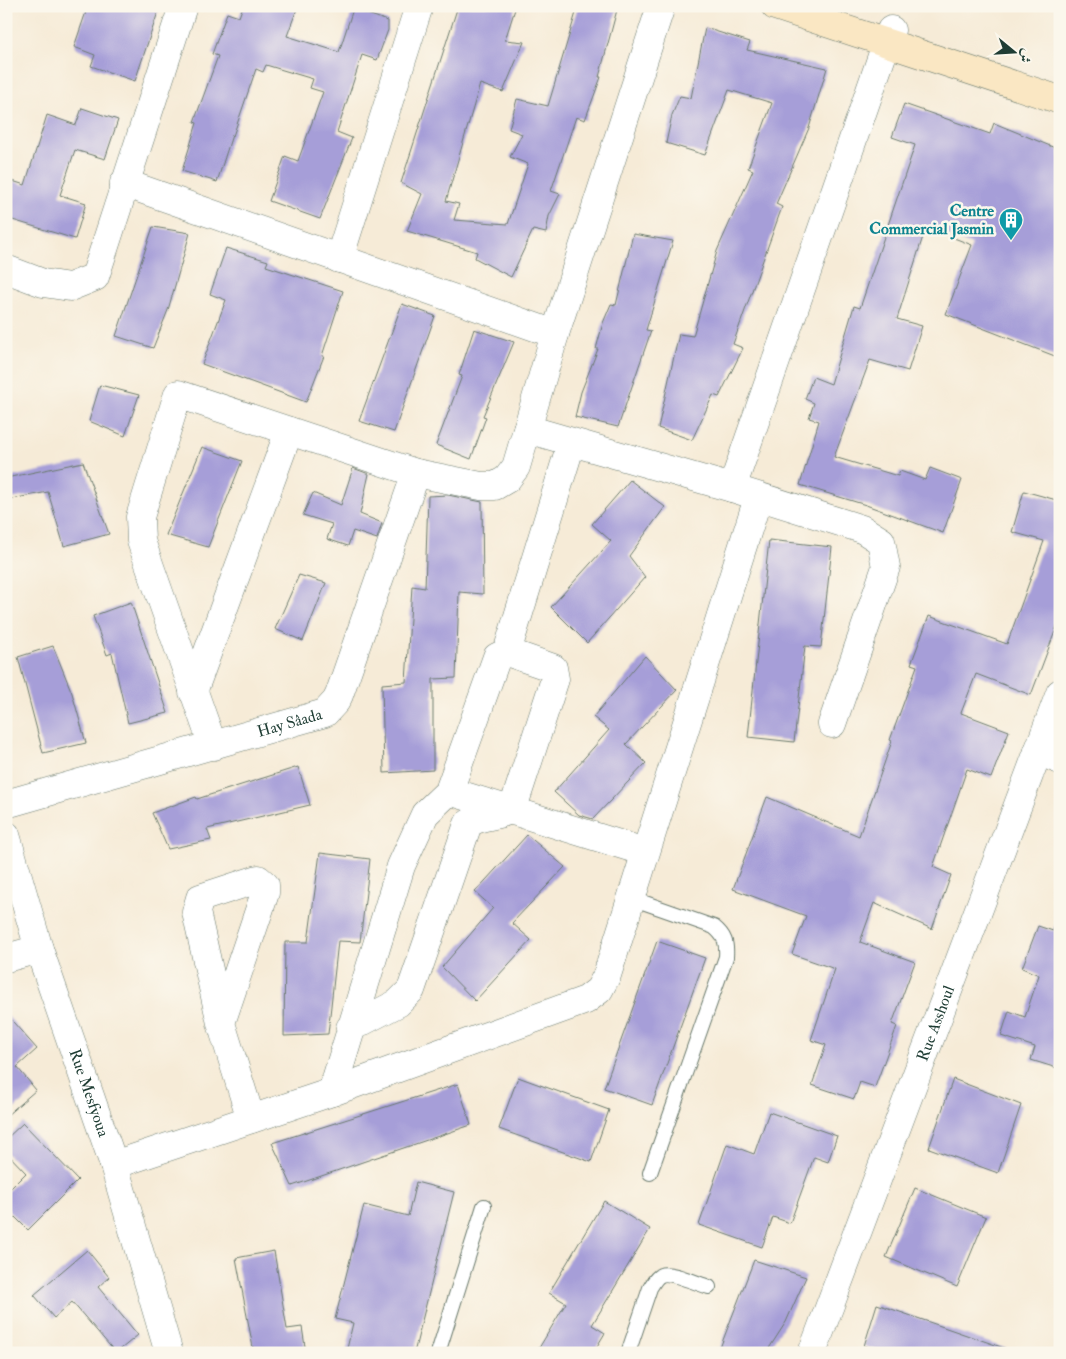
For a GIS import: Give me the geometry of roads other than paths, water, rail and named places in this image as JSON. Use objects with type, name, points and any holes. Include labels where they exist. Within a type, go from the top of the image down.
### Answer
[{"type":"main road","points":[[775,6],[1060,85]]},
{"type":"main road","points":[[820,6],[888,36],[1060,100]]},
{"type":"street","points":[[6,269],[43,283],[70,287],[95,277],[182,6]]},
{"type":"street","points":[[339,259],[419,6]]},
{"type":"street","points":[[213,746],[141,541],[139,529],[140,517],[178,394],[416,473],[481,486],[495,486],[507,479],[516,467],[555,334],[661,6]]},
{"type":"street","points":[[732,488],[888,36]]},
{"type":"street","points":[[124,183],[555,334]]},
{"type":"street","points":[[527,429],[571,444],[732,488],[758,498],[862,529],[881,541],[886,567],[832,724]]},
{"type":"street","points":[[193,692],[289,431]]},
{"type":"street","points":[[507,652],[571,444]]},
{"type":"street","name":"Hay Sâada","points":[[6,804],[325,713],[336,701],[416,473]]},
{"type":"street","points":[[114,1165],[332,1092],[586,1000],[598,990],[607,975],[758,498]]},
{"type":"street","points":[[332,1092],[350,1028],[400,866],[424,814],[449,791],[497,657],[507,652],[553,668],[555,674],[512,809],[506,812],[479,817],[468,824],[411,990],[398,1003],[350,1028]]},
{"type":"street","name":"Rue Asshoul","points":[[812,1353],[1049,756],[1060,693]]},
{"type":"street","points":[[449,791],[512,809],[645,852]]},
{"type":"street","name":"Rue Mesfyoua","points":[[6,835],[38,949],[114,1165],[169,1353]]},
{"type":"street","points":[[6,958],[38,949]]},
{"type":"street","points":[[220,1023],[251,1119]]},
{"type":"lane","points":[[631,898],[714,927],[722,934],[726,944],[726,957],[650,1173]]},
{"type":"lane","points":[[438,1353],[484,1206]]},
{"type":"lane","points":[[628,1353],[650,1288],[662,1274],[670,1274],[709,1287]]},
{"type":"place","name":"Centre Commercial Jasmin","points":[[1011,241]]}]
